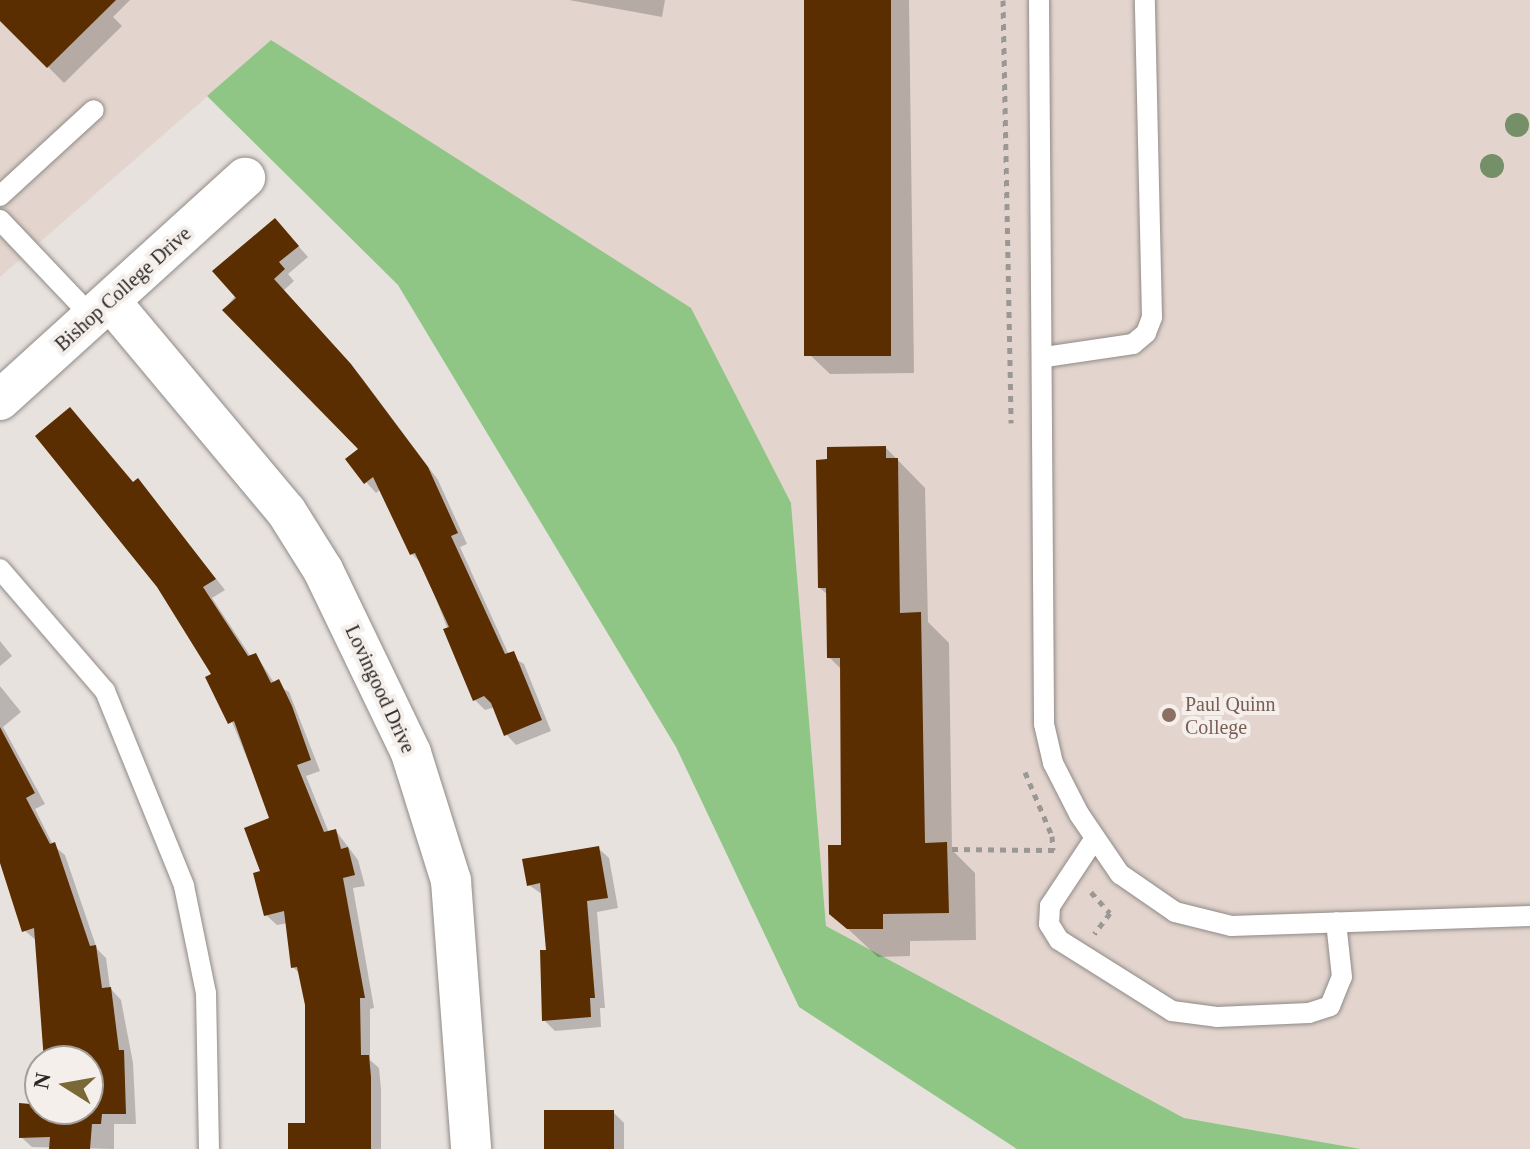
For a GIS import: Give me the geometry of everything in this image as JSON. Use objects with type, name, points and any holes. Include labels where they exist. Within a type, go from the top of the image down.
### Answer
[{"type":"street","name":"Bishop College Drive","points":[[0,400],[245,178]]},
{"type":"street","name":"Lovingood Drive","points":[[102,310],[286,511],[323,570],[411,753],[451,881],[460,947],[471,1149]]},
{"type":"lane","points":[[1039,0],[1045,357],[1044,724],[1053,763],[1095,838],[1120,874],[1175,912],[1231,926],[1530,916]]},
{"type":"lane","points":[[1045,357],[1133,344],[1146,333],[1152,317],[1145,0]]},
{"type":"lane","points":[[0,196],[94,110]]},
{"type":"lane","points":[[0,220],[102,310]]},
{"type":"lane","points":[[0,569],[105,691],[184,886],[206,993],[209,1149]]},
{"type":"lane","points":[[1095,838],[1050,906],[1049,924],[1059,940],[1172,1011],[1217,1017],[1309,1013],[1330,1006],[1342,977],[1336,922]]},
{"type":"path","points":[[952,849],[1053,850]]},
{"type":"path","points":[[1080,954],[1110,913],[1082,883]]},
{"type":"shaded area","name":"Paul Quinn College","points":[[0,0],[1530,0],[1530,1149],[1361,1149],[1184,1118],[826,926],[791,503],[272,40],[0,277]]},
{"type":"green space","points":[[271,40],[691,308],[791,503],[826,926],[1184,1118],[1361,1149],[1017,1149],[799,1007],[676,747],[398,285],[207,96]]},
{"type":"building","points":[[0,0],[116,0],[47,68],[0,21]]},
{"type":"building","points":[[804,0],[891,0],[891,356],[804,356]]},
{"type":"building","points":[[275,218],[299,246],[279,262],[285,269],[274,279],[351,364],[428,467],[458,533],[451,536],[505,654],[514,651],[542,720],[504,736],[491,703],[484,696],[473,701],[443,629],[449,627],[415,553],[410,555],[373,477],[364,484],[345,459],[358,449],[222,310],[236,298],[212,271]]},
{"type":"building","points":[[70,407],[133,482],[138,478],[216,579],[203,587],[248,656],[256,653],[271,683],[279,679],[292,706],[311,760],[297,765],[324,832],[336,829],[341,849],[348,847],[355,875],[343,878],[365,998],[360,998],[361,1055],[369,1055],[371,1149],[288,1149],[288,1123],[305,1123],[305,1005],[297,967],[291,968],[284,911],[264,916],[253,873],[260,871],[244,828],[269,818],[234,721],[228,724],[205,677],[211,674],[157,587],[35,436]]},
{"type":"building","points":[[886,446],[886,458],[898,458],[900,613],[921,612],[925,843],[947,842],[949,913],[883,914],[883,929],[847,929],[829,914],[828,845],[841,845],[840,658],[827,658],[826,588],[818,588],[816,460],[827,459],[827,447]]},
{"type":"building","points":[[0,727],[35,793],[26,798],[50,844],[55,842],[90,946],[96,945],[102,988],[111,987],[119,1050],[124,1050],[126,1114],[104,1114],[104,1045],[43,1045],[34,928],[22,932],[0,863]]},
{"type":"building","points":[[599,846],[608,898],[587,901],[595,998],[590,998],[591,1017],[542,1021],[540,950],[546,950],[540,883],[527,886],[522,859]]},
{"type":"building","points":[[19,1103],[24,1103],[24,1125],[92,1125],[90,1149],[49,1149],[50,1137],[19,1138]]},
{"type":"building","points":[[544,1110],[614,1110],[614,1149],[544,1149]]},
{"type":"place","name":"Paul Quinn College","points":[[1169,715]]}]
